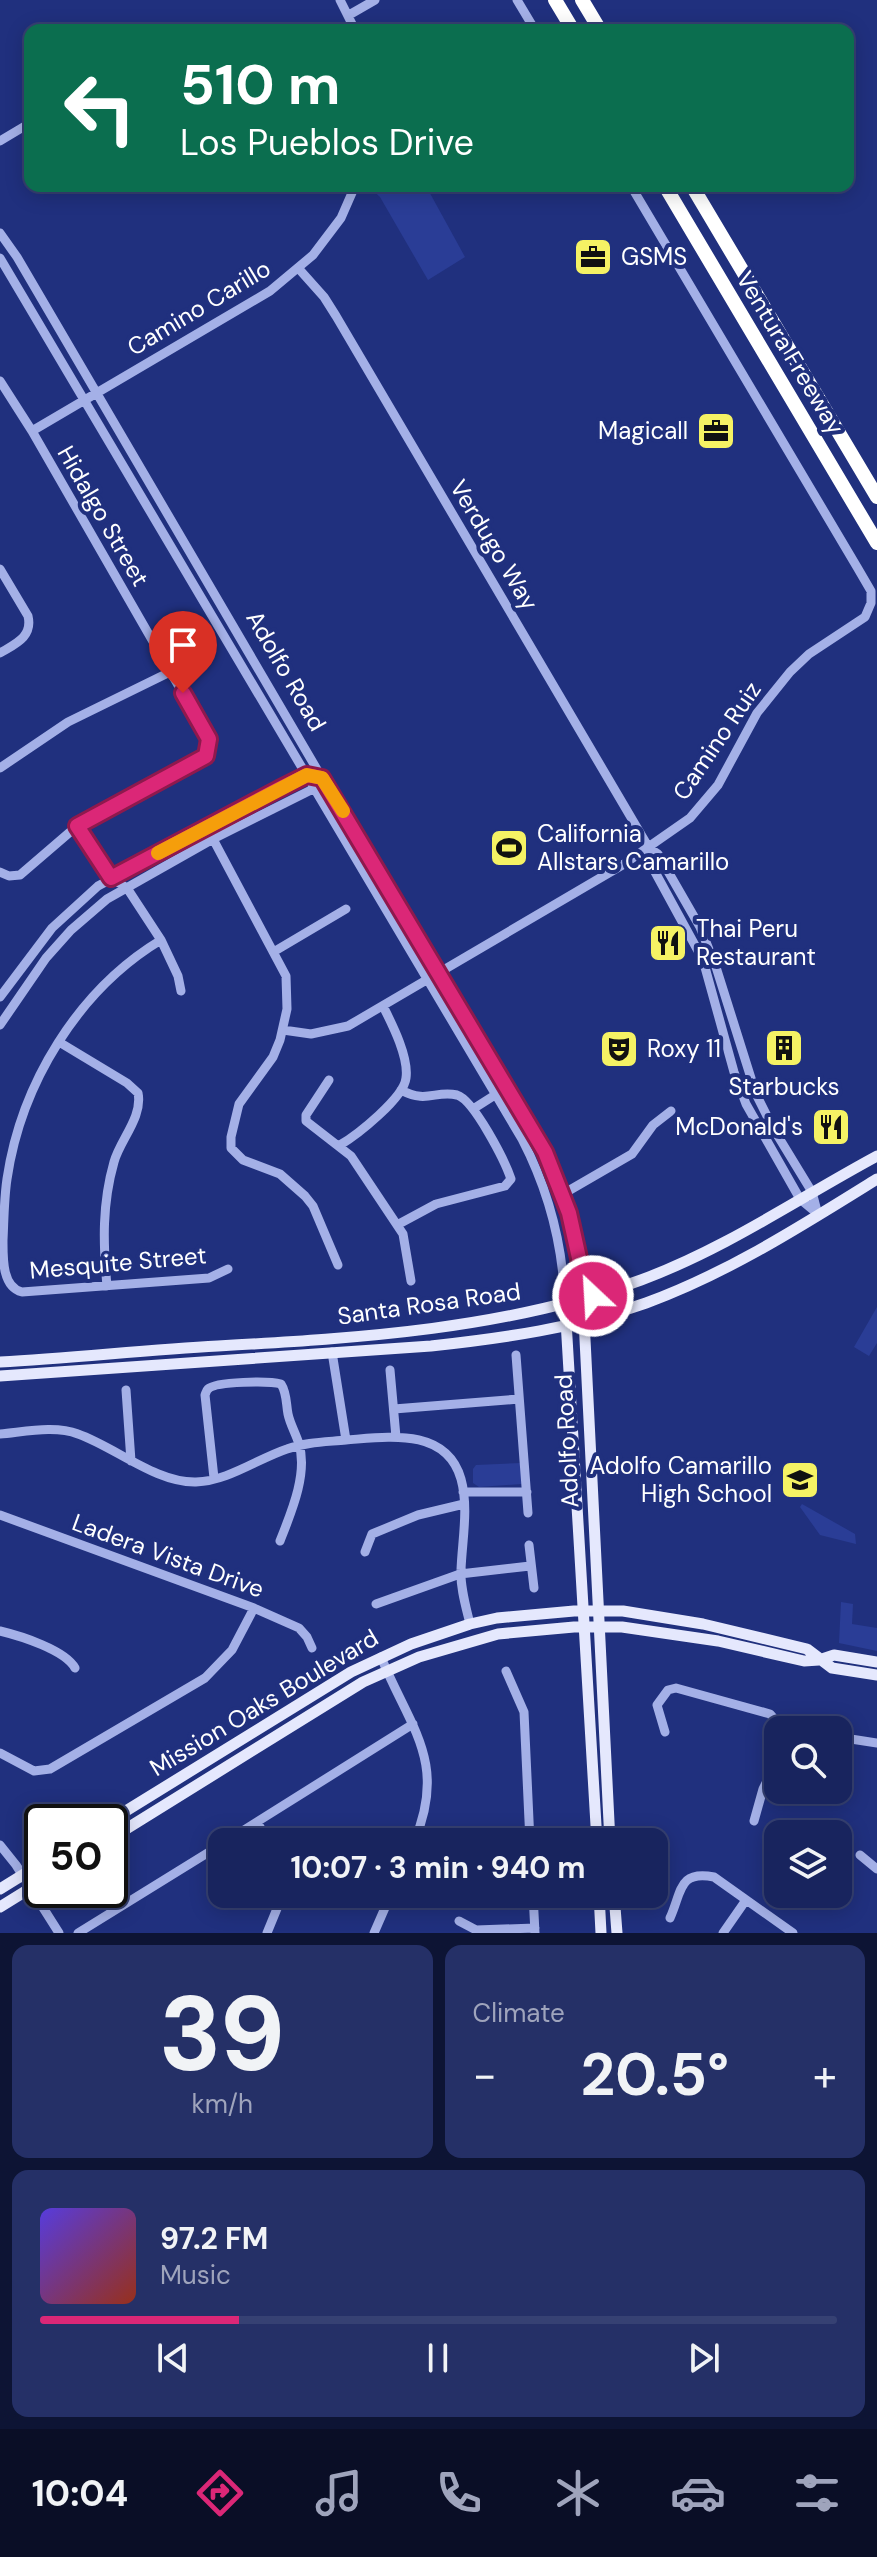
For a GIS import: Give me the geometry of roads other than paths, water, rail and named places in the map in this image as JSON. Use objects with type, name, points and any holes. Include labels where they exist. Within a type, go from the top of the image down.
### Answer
[{"type":"highway","points":[[555,0],[569,24]]},
{"type":"highway","points":[[582,0],[596,24]]},
{"type":"highway","name":"Ventura Freeway","points":[[669,192],[877,543]]},
{"type":"highway","name":"Ventura Freeway","points":[[696,192],[877,497]]},
{"type":"main road","name":"Santa Rosa Road","points":[[0,1362],[330,1340],[483,1322],[565,1304],[640,1280],[707,1252],[877,1156]]},
{"type":"main road","name":"Santa Rosa Road","points":[[0,1376],[493,1339],[566,1326],[645,1303],[708,1276],[754,1253],[877,1179]]},
{"type":"main road","name":"Adolfo Road","points":[[583,1299],[609,1828]]},
{"type":"main road","name":"Adolfo Road","points":[[565,1304],[596,1828]]},
{"type":"main road","name":"Mission Oaks Boulevard","points":[[128,1810],[351,1672],[411,1644],[470,1624],[527,1614],[623,1611],[703,1624],[807,1649],[832,1668],[877,1675]]},
{"type":"main road","name":"Mission Oaks Boulevard","points":[[128,1828],[363,1682],[446,1648],[498,1634],[622,1627],[718,1641],[804,1661],[834,1655],[877,1662]]},
{"type":"main road","points":[[0,1889],[22,1875]]},
{"type":"main road","points":[[0,1907],[24,1892]]},
{"type":"main road","points":[[600,1908],[601,1933]]},
{"type":"main road","points":[[615,1908],[617,1933]]},
{"type":"street","points":[[340,0],[353,24]]},
{"type":"street","points":[[349,15],[375,0]]},
{"type":"street","points":[[517,0],[531,24]]},
{"type":"street","points":[[0,141],[24,127]]},
{"type":"street","name":"Camino Carillo","points":[[32,431],[270,291],[313,255],[341,218],[352,192]]},
{"type":"street","name":"Camino Ruiz","points":[[283,1030],[302,1034],[348,1026],[680,828],[704,804],[730,765],[757,713],[790,672],[818,648],[861,622],[871,603],[871,591],[635,192]]},
{"type":"street","name":"Adolfo Road","points":[[0,233],[538,1139],[563,1194],[576,1241],[583,1299]]},
{"type":"street","name":"Adolfo Road","points":[[0,258],[526,1146],[550,1203],[562,1258],[565,1304]]},
{"type":"street","name":"Verdugo Way","points":[[299,269],[336,316],[649,848],[658,854],[700,927],[716,967],[756,1094],[812,1192],[818,1215]]},
{"type":"street","name":"Hidalgo Street","points":[[0,381],[32,431],[209,739],[206,756],[77,826]]},
{"type":"street","points":[[0,569],[28,616],[28,632],[0,653]]},
{"type":"street","points":[[0,768],[68,722],[170,672]]},
{"type":"street","points":[[0,997],[34,949],[62,917],[111,878],[307,775],[322,778],[315,788],[213,839],[107,899],[46,958],[0,1025]]},
{"type":"street","points":[[0,872],[11,877],[20,875],[77,826],[111,878],[127,888],[161,940],[178,976],[181,991]]},
{"type":"street","points":[[213,839],[286,976],[287,1009],[283,1030],[273,1057],[239,1104],[231,1148],[243,1160],[280,1174],[305,1196],[313,1206],[338,1265]]},
{"type":"street","name":"Verdugo Way","points":[[649,848],[649,861],[703,960],[746,1104],[800,1199],[818,1215]]},
{"type":"street","points":[[275,951],[346,909]]},
{"type":"street","points":[[4,1179],[23,1115],[38,1079],[59,1042],[100,989],[143,951],[161,940]]},
{"type":"street","points":[[340,1145],[378,1115],[406,1080],[406,1068],[395,1031],[383,1006]]},
{"type":"street","points":[[59,1042],[127,1083],[138,1093],[140,1100],[117,1153],[109,1187],[103,1231],[107,1286]]},
{"type":"street","points":[[329,1080],[306,1119],[352,1158],[397,1225],[405,1238],[411,1281]]},
{"type":"street","points":[[397,1225],[434,1205],[510,1182],[511,1177],[467,1100],[455,1095],[420,1098],[401,1090]]},
{"type":"street","points":[[473,1109],[495,1095]]},
{"type":"street","points":[[563,1194],[632,1154],[653,1125],[671,1111]]},
{"type":"street","name":"Mesquite Street","points":[[4,1179],[3,1254],[7,1280],[12,1288],[22,1292],[209,1278],[228,1269]]},
{"type":"street","points":[[332,1352],[346,1440]]},
{"type":"street","points":[[516,1355],[528,1513]]},
{"type":"street","points":[[390,1370],[396,1437]]},
{"type":"street","points":[[214,1478],[205,1395],[211,1387],[267,1382],[281,1384],[285,1390],[288,1416],[300,1445],[299,1490],[280,1541]]},
{"type":"street","points":[[126,1390],[131,1461]]},
{"type":"street","points":[[394,1409],[519,1399]]},
{"type":"street","points":[[0,1434],[48,1430],[73,1432],[131,1461],[187,1481],[214,1478],[300,1445],[396,1437],[424,1441],[441,1450],[456,1467],[463,1492],[460,1574],[470,1624]]},
{"type":"street","points":[[463,1492],[527,1492]]},
{"type":"street","points":[[365,1552],[372,1534],[418,1515],[464,1504]]},
{"type":"street","name":"Ladera Vista Drive","points":[[0,1515],[254,1608],[299,1628],[312,1648]]},
{"type":"street","points":[[529,1545],[534,1588]]},
{"type":"street","points":[[376,1604],[460,1574],[530,1566]]},
{"type":"street","points":[[0,1753],[34,1771],[50,1769],[205,1678],[232,1650],[254,1608]]},
{"type":"street","points":[[0,1631],[61,1653],[71,1659],[75,1668]]},
{"type":"street","points":[[381,1657],[425,1754],[429,1787],[419,1828]]},
{"type":"street","points":[[506,1671],[524,1712],[529,1828]]},
{"type":"street","points":[[665,1732],[657,1705],[668,1690],[676,1688],[772,1716]]},
{"type":"street","points":[[248,1828],[413,1724]]},
{"type":"street","points":[[852,1739],[877,1743]]},
{"type":"street","points":[[754,1821],[764,1788]]},
{"type":"street","points":[[257,1822],[261,1828]]},
{"type":"street","points":[[0,1845],[24,1878]]},
{"type":"street","points":[[78,1933],[208,1853]]},
{"type":"street","points":[[860,1855],[877,1869]]},
{"type":"street","points":[[670,1918],[683,1882],[693,1876],[714,1877],[793,1933]]},
{"type":"street","points":[[723,1933],[746,1900]]},
{"type":"street","points":[[43,1908],[59,1933]]},
{"type":"street","points":[[267,1933],[277,1908]]},
{"type":"street","points":[[374,1933],[385,1908]]},
{"type":"street","points":[[459,1921],[476,1930],[535,1931],[534,1908]]},
{"type":"place","name":"GSMS","points":[[593,257]]},
{"type":"place","name":"Magicall","points":[[716,431]]},
{"type":"place","name":"California Allstars Camarillo","points":[[509,848]]},
{"type":"place","name":"Thai Peru Restaurant","points":[[668,943]]},
{"type":"place","name":"Starbucks","points":[[784,1048]]},
{"type":"place","name":"Roxy 11","points":[[619,1049]]},
{"type":"place","name":"McDonald's","points":[[831,1127]]},
{"type":"place","name":"Adolfo Camarillo High School","points":[[800,1480]]}]
